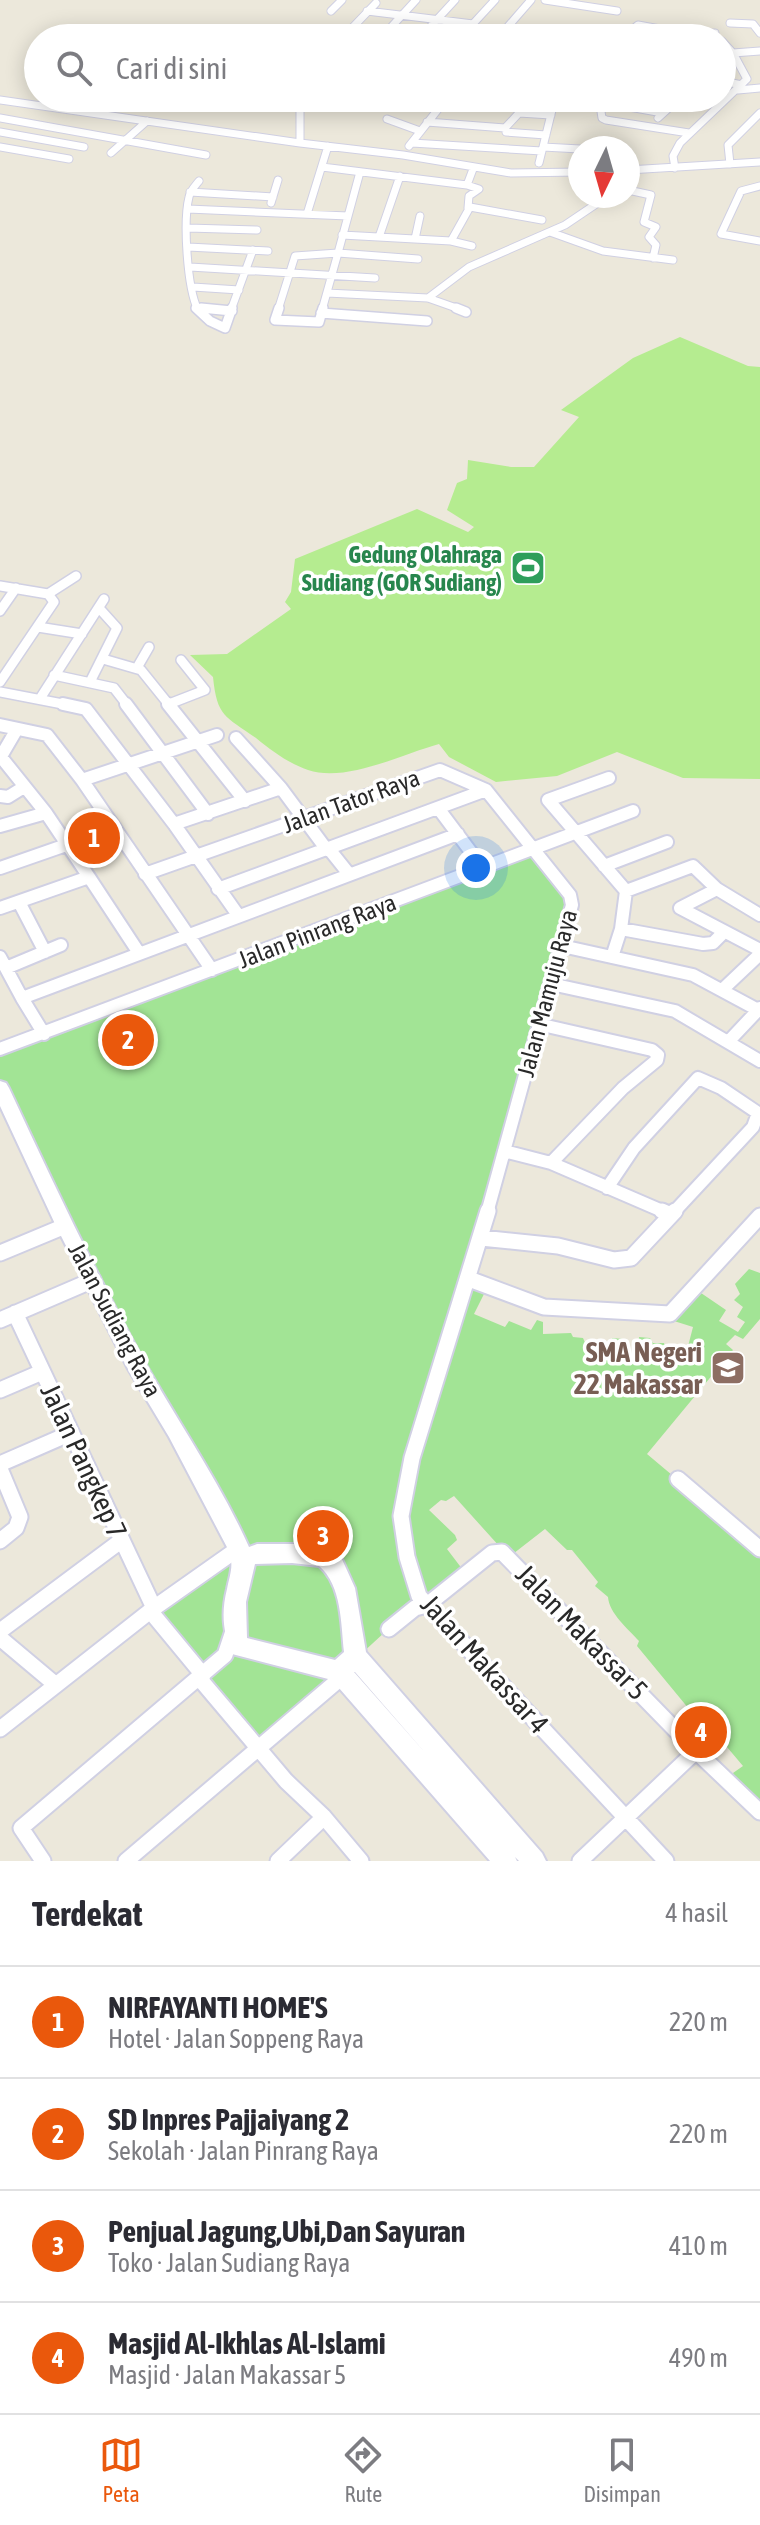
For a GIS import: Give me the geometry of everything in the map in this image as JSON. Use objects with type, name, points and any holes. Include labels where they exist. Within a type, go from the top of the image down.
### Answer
[{"type":"street","points":[[331,11],[342,0]]},
{"type":"street","points":[[394,24],[416,0]]},
{"type":"street","points":[[433,24],[455,0]]},
{"type":"street","points":[[367,11],[473,24],[495,0]]},
{"type":"street","points":[[510,24],[531,0]]},
{"type":"street","points":[[545,0],[617,11]]},
{"type":"street","points":[[356,24],[376,3]]},
{"type":"street","points":[[730,23],[753,24],[760,34],[746,36]]},
{"type":"street","points":[[736,53],[760,51]]},
{"type":"street","points":[[736,64],[742,85]]},
{"type":"street","points":[[736,90],[760,79]]},
{"type":"street","points":[[736,84],[760,88]]},
{"type":"street","points":[[0,100],[24,103]]},
{"type":"street","points":[[0,117],[17,102]]},
{"type":"street","points":[[85,112],[403,155],[473,169],[568,172]]},
{"type":"street","points":[[300,112],[300,143]]},
{"type":"street","points":[[403,155],[435,112]]},
{"type":"street","points":[[539,163],[552,112]]},
{"type":"street","points":[[602,112],[603,119],[689,133]]},
{"type":"street","points":[[658,112],[663,113]]},
{"type":"street","points":[[675,168],[676,149],[712,112]]},
{"type":"street","points":[[427,122],[505,128],[519,113],[551,115]]},
{"type":"street","points":[[649,126],[663,113]]},
{"type":"street","points":[[730,164],[728,145],[760,113]]},
{"type":"street","points":[[0,117],[206,155]]},
{"type":"street","points":[[387,119],[420,131]]},
{"type":"street","points":[[111,153],[147,121]]},
{"type":"street","points":[[0,132],[84,147]]},
{"type":"street","points":[[506,132],[546,135]]},
{"type":"street","points":[[412,143],[568,149]]},
{"type":"street","points":[[307,214],[328,146]]},
{"type":"street","points":[[0,147],[69,159]]},
{"type":"street","points":[[640,169],[756,162],[760,186],[741,191],[721,234],[760,241]]},
{"type":"street","points":[[322,167],[479,188],[477,193],[468,197],[468,208],[451,241]]},
{"type":"street","points":[[467,185],[473,169]]},
{"type":"street","points":[[360,172],[342,235],[338,255],[333,275],[317,323],[275,320],[293,258],[300,254],[338,255],[418,259]]},
{"type":"street","points":[[548,172],[550,186]]},
{"type":"street","points":[[379,237],[400,176]]},
{"type":"street","points":[[268,212],[278,180]]},
{"type":"street","points":[[199,181],[190,192],[188,209],[188,247],[196,308],[223,329],[253,250]]},
{"type":"street","points":[[232,194],[236,183]]},
{"type":"street","points":[[640,191],[652,198],[644,222],[656,227],[649,237],[656,245],[653,258]]},
{"type":"street","points":[[190,192],[273,197]]},
{"type":"street","points":[[468,208],[542,220]]},
{"type":"street","points":[[428,298],[469,267],[565,225],[590,208]]},
{"type":"street","points":[[188,209],[348,216]]},
{"type":"street","points":[[415,239],[420,216]]},
{"type":"street","points":[[188,228],[257,230]]},
{"type":"street","points":[[550,232],[603,251],[673,260]]},
{"type":"street","points":[[342,235],[451,241],[472,246]]},
{"type":"street","points":[[188,247],[268,251]]},
{"type":"street","points":[[190,267],[375,278]]},
{"type":"street","points":[[193,287],[239,290]]},
{"type":"street","points":[[327,293],[428,298],[466,312]]},
{"type":"street","points":[[196,308],[232,311]]},
{"type":"street","points":[[321,313],[427,321]]},
{"type":"street","points":[[48,594],[76,576]]},
{"type":"street","points":[[0,586],[48,594],[54,602],[0,682]]},
{"type":"street","points":[[0,611],[16,588]]},
{"type":"street","points":[[41,697],[101,603],[117,628],[90,682]]},
{"type":"street","points":[[38,627],[82,634]]},
{"type":"street","points":[[138,666],[149,647]]},
{"type":"street","points":[[103,659],[138,666],[245,801]]},
{"type":"street","points":[[169,704],[205,690],[181,660]]},
{"type":"street","points":[[54,675],[114,688],[208,814]]},
{"type":"street","points":[[0,692],[84,707],[174,824],[238,915]]},
{"type":"street","points":[[0,725],[47,735],[82,780],[212,970]]},
{"type":"street","points":[[17,729],[0,757],[46,813],[139,953]]},
{"type":"street","points":[[82,780],[217,735]]},
{"type":"street","points":[[236,738],[281,788],[349,874]]},
{"type":"street","name":"Jalan Tator Raya","points":[[145,874],[440,770],[486,790],[531,848]]},
{"type":"street","points":[[609,778],[548,800],[626,891],[621,929],[612,957]]},
{"type":"street","points":[[0,796],[8,797],[24,787]]},
{"type":"street","points":[[174,824],[281,788]]},
{"type":"street","points":[[218,889],[486,790]]},
{"type":"street","points":[[438,808],[483,868]]},
{"type":"street","name":"Jalan Pinrang Raya","points":[[0,1049],[633,811]]},
{"type":"street","points":[[1,827],[46,813]]},
{"type":"street","points":[[0,868],[115,828]]},
{"type":"street","points":[[22,998],[458,834]]},
{"type":"street","points":[[604,866],[667,842]]},
{"type":"street","name":"Jalan Mamuju Raya","points":[[504,1151],[562,946],[572,899],[531,848]]},
{"type":"street","points":[[626,891],[691,866],[717,889],[760,915]]},
{"type":"street","points":[[0,908],[89,877]]},
{"type":"street","points":[[717,889],[680,907],[760,952],[722,990]]},
{"type":"street","points":[[19,902],[45,952]]},
{"type":"street","points":[[621,929],[703,944],[713,943],[724,932]]},
{"type":"street","points":[[44,1034],[3,962],[61,945]]},
{"type":"street","points":[[562,946],[693,975],[759,1010],[728,1042]]},
{"type":"street","points":[[551,984],[675,1011],[760,1061]]},
{"type":"street","points":[[538,1024],[652,1050],[658,1055],[657,1060],[623,1088],[551,1163]]},
{"type":"street","points":[[481,1238],[558,1246],[624,1260],[631,1258],[652,1239],[758,1119],[758,1113],[750,1105],[702,1077],[634,1148],[607,1188]]},
{"type":"street","name":"Jalan Sudiang Raya","points":[[0,1088],[93,1280],[247,1556]]},
{"type":"street","points":[[504,1151],[551,1163],[671,1215]]},
{"type":"street","name":"Jalan Makassar 4","points":[[504,1151],[469,1279],[412,1458],[401,1516],[407,1557],[419,1596],[666,1861]]},
{"type":"street","points":[[469,1279],[544,1307],[663,1315],[675,1311],[754,1233],[760,1216]]},
{"type":"street","points":[[0,1253],[65,1226]]},
{"type":"street","points":[[8,1316],[93,1280]]},
{"type":"street","name":"Jalan Pangkep 7","points":[[8,1316],[42,1372],[152,1610],[258,1749],[324,1817],[361,1861]]},
{"type":"street","points":[[0,1390],[42,1372]]},
{"type":"street","points":[[1,1537],[20,1523],[20,1517],[0,1466],[71,1433]]},
{"type":"street","points":[[678,1479],[760,1549]]},
{"type":"street","points":[[0,1631],[122,1540]]},
{"type":"street","name":"Jalan Makassar 5","points":[[389,1629],[415,1608],[427,1605],[492,1553],[502,1552],[696,1751],[760,1812]]},
{"type":"street","points":[[0,1729],[152,1610],[247,1556],[307,1555],[324,1557],[332,1563],[342,1580],[346,1668],[258,1749],[126,1861]]},
{"type":"street","points":[[43,1861],[21,1828],[225,1655],[235,1628],[247,1556]]},
{"type":"street","points":[[235,1628],[240,1647],[255,1653],[346,1668],[534,1861]]},
{"type":"street","points":[[0,1638],[56,1685]]},
{"type":"street","points":[[225,1655],[255,1653]]},
{"type":"street","points":[[374,1695],[505,1861]]},
{"type":"street","points":[[580,1861],[696,1751]]},
{"type":"street","points":[[278,1861],[324,1817]]},
{"type":"green space","name":"Gedung Olahraga Sudiang (GOR Sudiang)","points":[[680,337],[748,366],[760,367],[760,779],[683,778],[617,752],[557,776],[496,782],[449,757],[439,744],[374,766],[323,773],[287,760],[224,714],[217,700],[213,677],[190,655],[227,654],[291,609],[285,602],[291,592],[295,559],[417,509],[468,532],[474,527],[447,510],[457,483],[467,479],[468,460],[511,467],[534,467],[579,417],[561,410],[633,358]]},
{"type":"green space","points":[[531,848],[570,895],[469,1279],[486,1290],[474,1314],[505,1327],[509,1321],[531,1330],[537,1320],[543,1322],[543,1334],[571,1333],[573,1337],[583,1338],[587,1347],[612,1351],[612,1338],[623,1339],[625,1353],[638,1354],[639,1337],[650,1338],[653,1343],[664,1343],[668,1356],[685,1358],[693,1327],[674,1321],[670,1314],[691,1292],[701,1293],[726,1310],[719,1321],[738,1332],[745,1322],[737,1317],[743,1307],[734,1300],[740,1294],[735,1284],[749,1269],[760,1273],[760,1319],[743,1339],[735,1335],[726,1344],[733,1350],[647,1454],[760,1549],[760,1812],[739,1790],[733,1773],[743,1766],[694,1708],[689,1709],[637,1646],[639,1641],[615,1615],[608,1597],[595,1586],[598,1582],[572,1550],[567,1550],[545,1529],[509,1557],[454,1496],[446,1501],[441,1500],[429,1510],[455,1535],[457,1540],[447,1549],[466,1574],[398,1620],[258,1749],[151,1612],[239,1548],[0,1088],[0,1049]]},
{"type":"building","points":[[694,1708],[721,1740],[710,1750],[681,1720]]},
{"type":"place","name":"Gedung Olahraga Sudiang (GOR Sudiang)","points":[[528,568]]},
{"type":"place","name":"NIRFAYANTI HOME'S","points":[[94,838]]},
{"type":"place","name":"SD Inpres Pajjaiyang 2","points":[[128,1040]]},
{"type":"place","name":"SMA Negeri 22 Makassar","points":[[728,1368]]},
{"type":"place","name":"Penjual Jagung,Ubi,Dan Sayuran","points":[[323,1536]]},
{"type":"place","name":"Masjid Al-Ikhlas Al-Islami","points":[[701,1732]]}]
